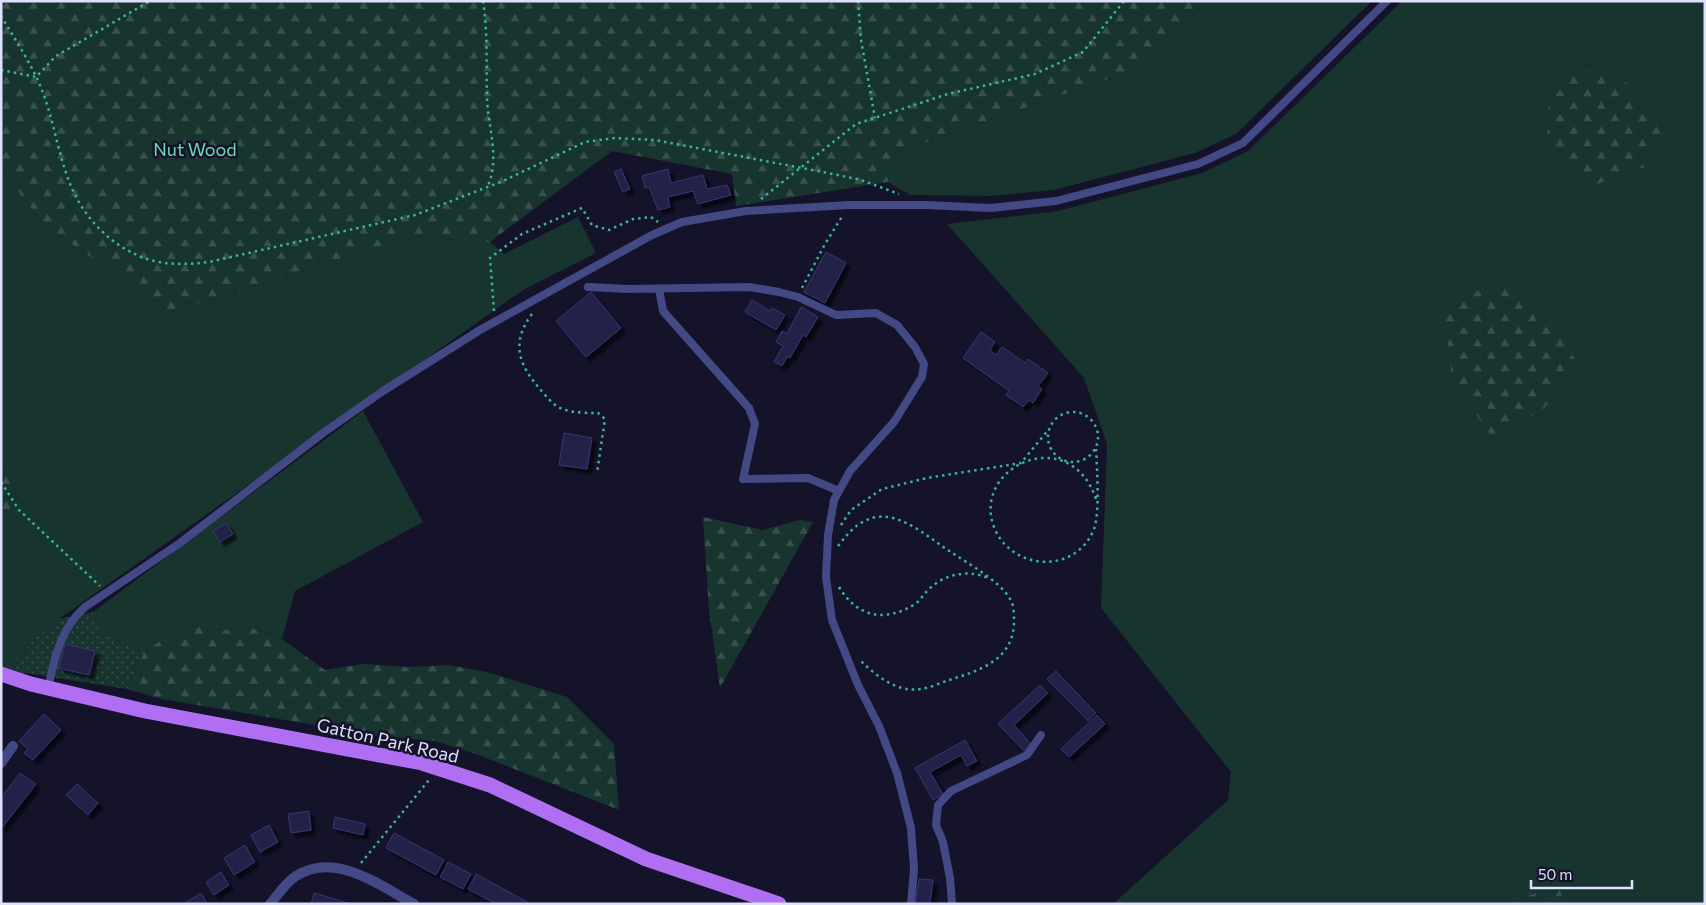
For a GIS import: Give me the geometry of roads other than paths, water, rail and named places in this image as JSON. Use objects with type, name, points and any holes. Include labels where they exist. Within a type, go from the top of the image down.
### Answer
[{"type":"main road","name":"Gatton Park Road","points":[[1,674],[48,688],[145,711],[422,763],[439,768],[490,785],[646,859],[779,904]]},
{"type":"street","points":[[1,763],[13,746]]},
{"type":"street","points":[[270,904],[295,876],[316,867],[338,867],[354,872],[414,904]]},
{"type":"lane","points":[[48,688],[58,647],[73,618],[106,592],[180,543],[323,433],[383,391],[494,322],[667,228],[682,222],[746,211],[850,205],[926,205],[991,208],[1056,201],[1198,164],[1243,143],[1387,1]]},
{"type":"lane","points":[[588,287],[749,287],[798,297],[836,315],[876,313],[897,325],[915,347],[924,364],[922,377],[894,422],[850,472],[834,500],[828,535],[826,577],[832,620],[858,685],[879,726],[897,773],[911,828],[914,869],[911,904]]},
{"type":"lane","points":[[659,288],[663,310],[749,408],[755,424],[743,479],[808,478],[839,491]]},
{"type":"lane","points":[[952,904],[950,878],[943,842],[936,825],[938,805],[951,791],[1028,755],[1041,735]]},
{"type":"park label","name":"Nut Wood","points":[[195,149]]}]
